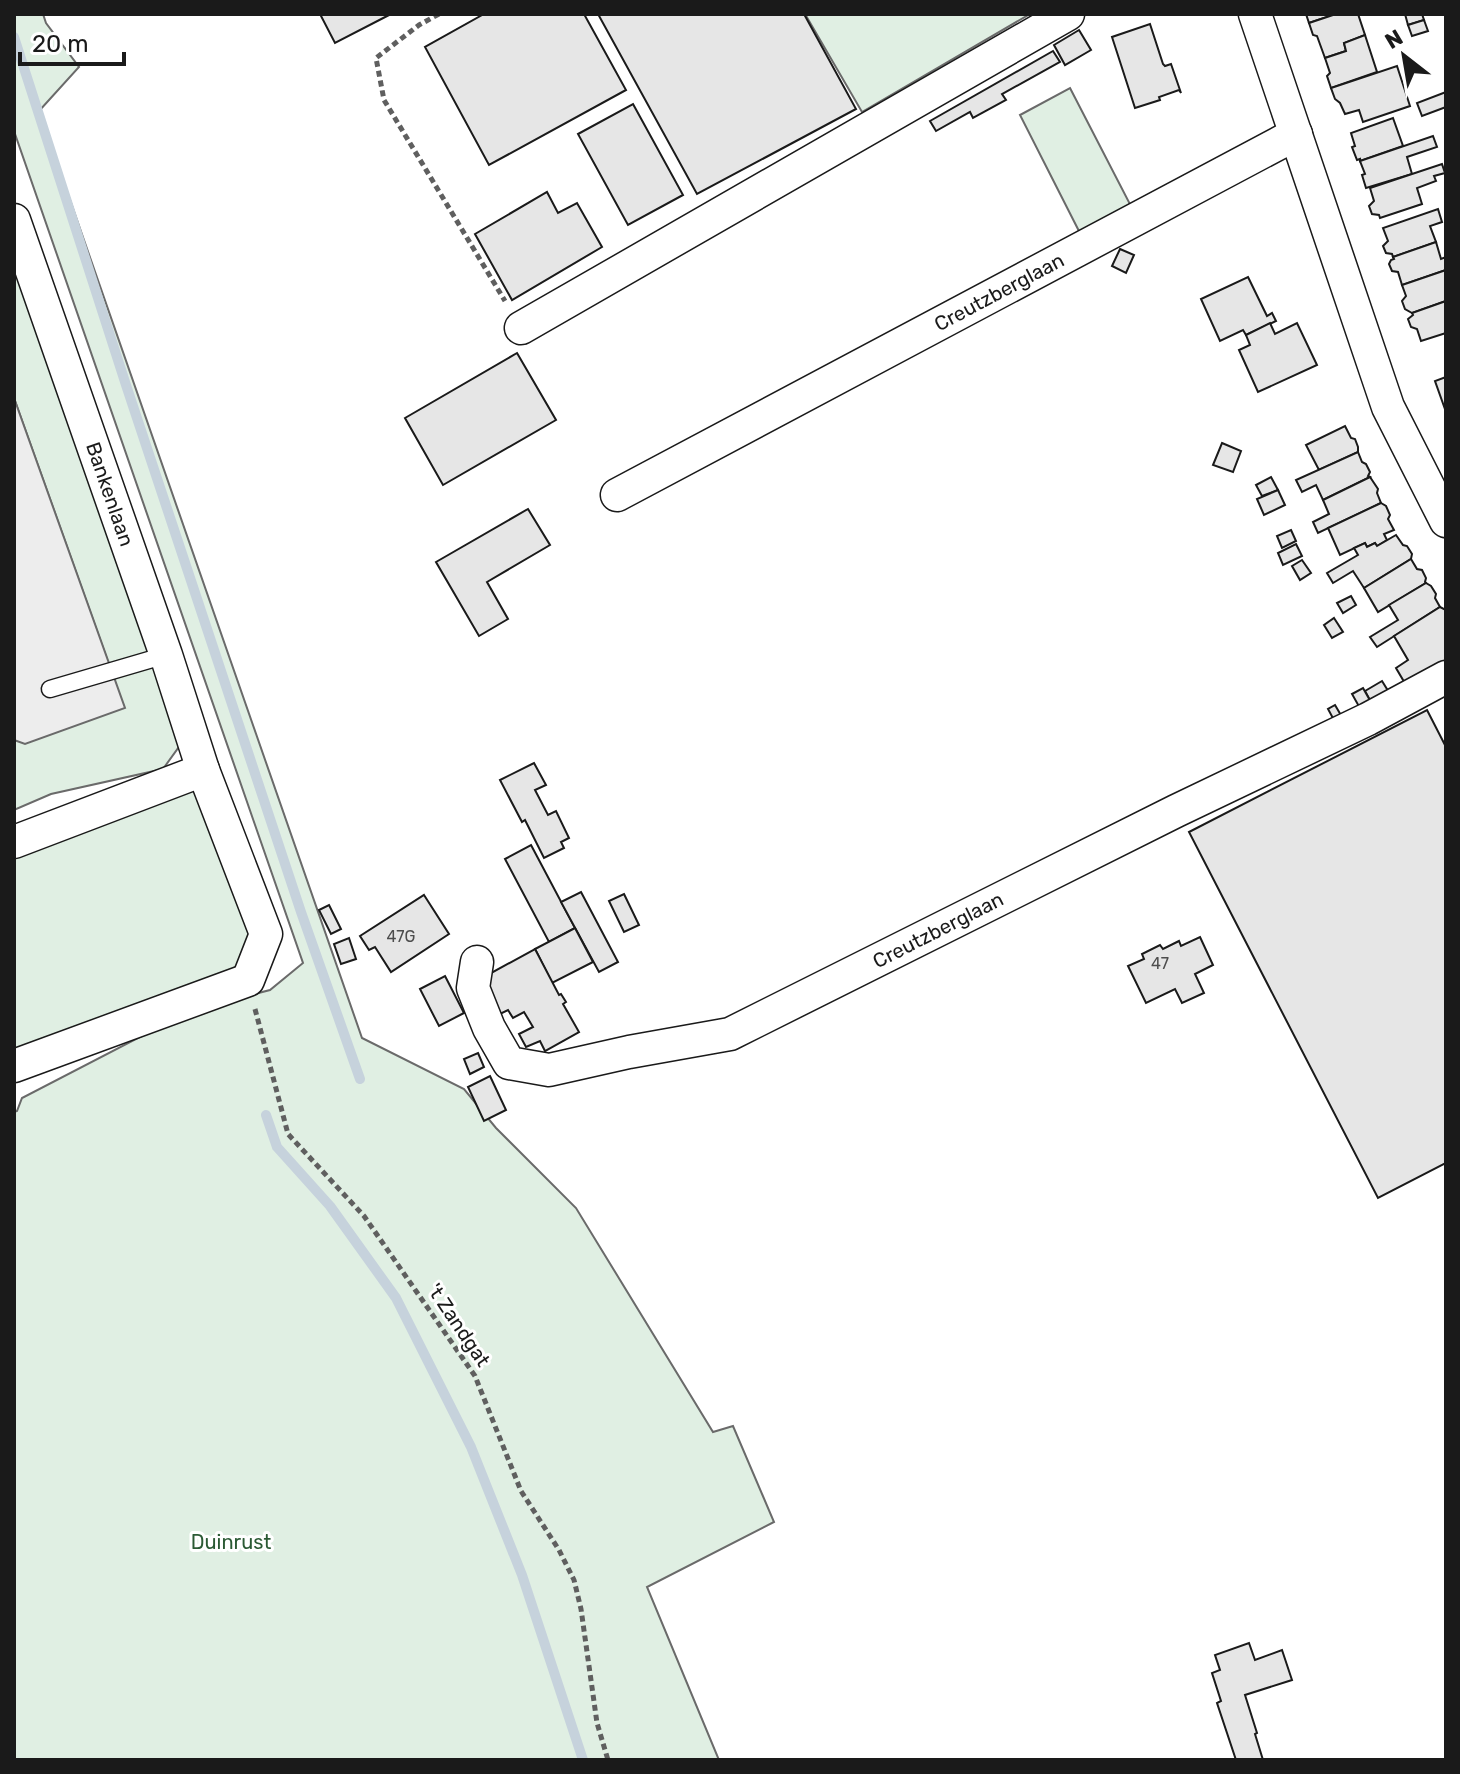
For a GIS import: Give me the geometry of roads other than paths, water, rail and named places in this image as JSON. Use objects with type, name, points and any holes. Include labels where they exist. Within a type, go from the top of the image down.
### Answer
[{"type":"street","points":[[521,328],[1068,14]]},
{"type":"street","points":[[1255,14],[1388,407],[1446,521]]},
{"type":"street","name":"Creutzberglaan","points":[[617,495],[1296,134]]},
{"type":"street","name":"Bankenlaan","points":[[14,220],[203,770],[266,934],[248,980],[14,1066]]},
{"type":"street","name":"Creutzberglaan","points":[[477,962],[473,988],[489,1028],[509,1063],[549,1070],[730,1034],[1176,811],[1368,719],[1446,677]]},
{"type":"street","points":[[14,842],[203,770]]},
{"type":"lane","points":[[50,689],[166,655]]},
{"type":"waterway","points":[[14,37],[126,385],[301,912],[360,1079]]},
{"type":"waterway","points":[[266,1115],[277,1147],[330,1206],[396,1298],[471,1447],[522,1575],[583,1760]]},
{"type":"park label","name":"Duinrust","points":[[231,1542]]}]
